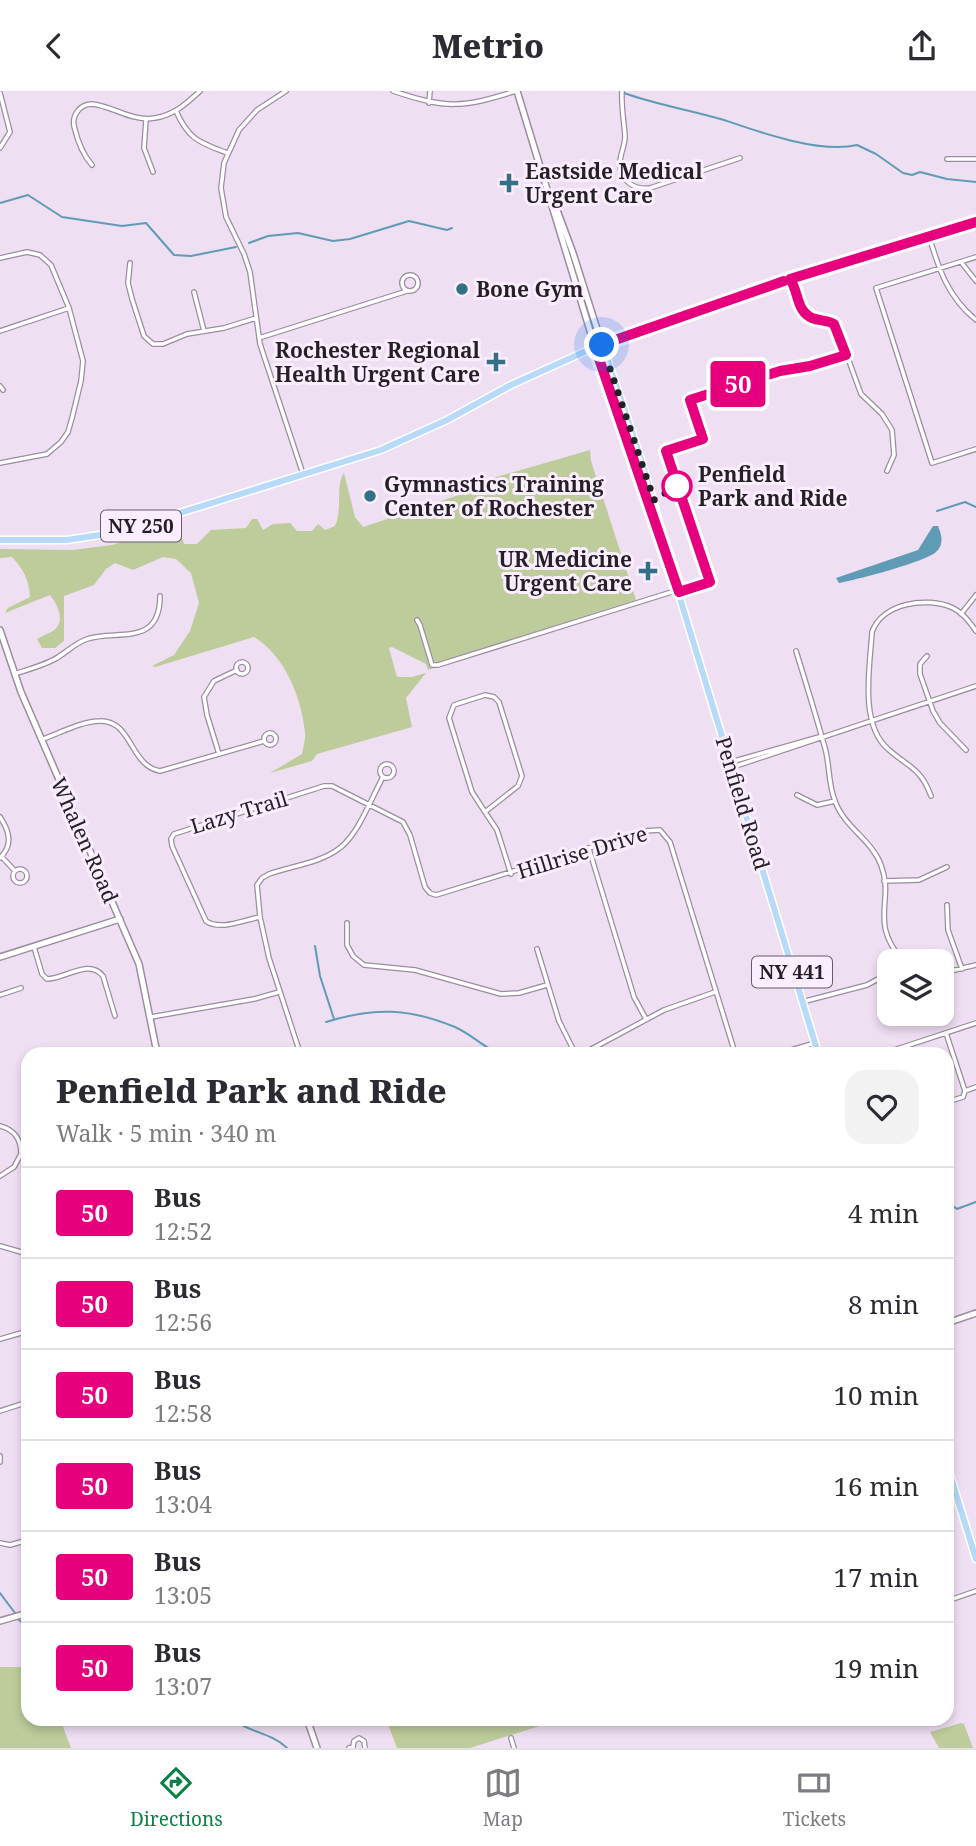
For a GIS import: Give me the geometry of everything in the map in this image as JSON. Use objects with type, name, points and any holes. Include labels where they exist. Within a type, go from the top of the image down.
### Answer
[{"type":"main road","name":"NY 250","points":[[0,540],[67,540],[118,533],[381,450],[447,420],[523,379],[598,346],[790,279],[976,222]]},
{"type":"main road","name":"Penfield Road","points":[[598,346],[638,446],[657,509],[666,552],[816,1047]]},
{"type":"main road","points":[[954,1486],[976,1559]]},
{"type":"street","points":[[92,165],[85,157],[74,124],[74,116],[79,109],[93,104],[146,119],[176,111],[200,91]]},
{"type":"street","points":[[286,91],[253,114],[239,130],[227,153],[221,180],[223,204],[247,263],[258,338],[303,474]]},
{"type":"street","points":[[393,91],[429,103],[467,104],[517,91]]},
{"type":"street","points":[[429,103],[430,91]]},
{"type":"street","name":"Penfield Road","points":[[517,91],[573,253],[598,346]]},
{"type":"street","points":[[622,91],[625,137],[620,163],[623,176],[632,186],[650,188],[740,158]]},
{"type":"street","points":[[0,93],[10,132],[0,148]]},
{"type":"street","points":[[176,111],[191,137],[227,153]]},
{"type":"street","points":[[146,119],[145,148],[153,172]]},
{"type":"street","points":[[947,159],[976,159]]},
{"type":"street","points":[[929,236],[938,268],[953,298],[976,320]]},
{"type":"street","points":[[0,258],[27,252],[46,259],[55,269],[83,361],[81,381],[68,432],[61,442],[47,454],[0,463]]},
{"type":"street","points":[[976,257],[876,288],[932,463],[976,449]]},
{"type":"street","points":[[961,261],[976,281]]},
{"type":"street","points":[[130,263],[130,291],[146,339],[160,345],[187,334],[224,328],[256,318]]},
{"type":"street","points":[[258,338],[414,290],[417,286],[416,279],[412,276],[405,277],[402,282],[407,291]]},
{"type":"street","points":[[790,279],[799,304],[809,317],[831,321],[837,328],[858,388],[888,422],[894,442],[894,455],[887,471]]},
{"type":"street","points":[[194,292],[204,331]]},
{"type":"street","points":[[0,331],[69,308]]},
{"type":"street","points":[[417,620],[432,665],[678,590]]},
{"type":"street","points":[[961,614],[976,595]]},
{"type":"street","points":[[14,674],[49,662],[86,639],[139,632],[155,617],[160,596]]},
{"type":"street","points":[[931,796],[917,769],[881,742],[872,719],[869,697],[872,632],[880,617],[901,607],[927,602],[952,608],[976,631]]},
{"type":"street","name":"Whalen Road","points":[[0,632],[41,739],[139,964],[156,1047]]},
{"type":"street","points":[[796,651],[821,737],[835,801],[850,826],[877,856],[884,881],[885,931],[894,949]]},
{"type":"street","points":[[927,656],[920,664],[920,674],[929,701],[940,723],[966,750]]},
{"type":"street","points":[[219,754],[206,715],[204,697],[214,681],[237,670]]},
{"type":"street","points":[[732,764],[814,741],[976,685]]},
{"type":"street","points":[[485,812],[518,786],[522,776],[499,702],[488,695],[454,705],[449,717],[472,792],[485,812],[497,830],[511,874]]},
{"type":"street","points":[[41,739],[92,722],[106,721],[117,725],[140,759],[155,770],[169,770],[264,741]]},
{"type":"street","points":[[298,1047],[279,992],[260,918],[256,890],[258,881],[269,874],[323,857],[341,847],[352,835],[383,777]]},
{"type":"street","name":"Lazy Trail","points":[[260,918],[220,925],[206,921],[172,846],[171,839],[174,834],[329,785],[405,825],[418,863]]},
{"type":"street","points":[[797,795],[817,805],[835,801]]},
{"type":"street","points":[[0,817],[10,838],[7,850],[1,858],[15,871]]},
{"type":"street","name":"Hillrise Drive","points":[[418,863],[427,890],[436,895],[649,830],[660,830],[666,835],[733,1047]]},
{"type":"street","points":[[589,849],[634,997],[646,1019]]},
{"type":"street","points":[[884,881],[919,880],[947,867]]},
{"type":"street","points":[[947,905],[948,930],[962,969]]},
{"type":"street","points":[[0,957],[120,919]]},
{"type":"street","points":[[347,923],[347,945],[353,956],[364,965],[415,970],[501,995],[547,985]]},
{"type":"street","points":[[34,946],[42,974],[47,979],[87,968],[100,971],[105,979],[115,1016]]},
{"type":"street","points":[[537,949],[562,1028],[572,1047]]},
{"type":"street","points":[[954,971],[976,965]]},
{"type":"street","points":[[802,1002],[867,985],[877,980]]},
{"type":"street","points":[[0,995],[21,988]]},
{"type":"street","points":[[151,1017],[279,992]]},
{"type":"street","points":[[595,1047],[680,1003],[715,992]]},
{"type":"street","points":[[903,1047],[976,1023]]},
{"type":"street","points":[[946,1033],[951,1047]]},
{"type":"street","points":[[801,1047],[814,1043]]},
{"type":"street","points":[[954,1057],[965,1091],[963,1097],[954,1100]]},
{"type":"street","points":[[965,1091],[976,1087]]},
{"type":"street","points":[[0,1126],[8,1128],[17,1136],[21,1154],[14,1167],[0,1176]]},
{"type":"street","points":[[0,1246],[21,1252]]},
{"type":"street","points":[[954,1321],[976,1313]]},
{"type":"street","points":[[0,1339],[21,1333]]},
{"type":"street","points":[[0,1411],[21,1404]]},
{"type":"street","points":[[0,1456],[0,1462]]},
{"type":"street","points":[[0,1543],[10,1545],[21,1542]]},
{"type":"street","points":[[954,1599],[976,1591]]},
{"type":"street","points":[[0,1621],[21,1615]]},
{"type":"street","points":[[309,1726],[317,1748]]},
{"type":"street","points":[[352,1748],[354,1741],[361,1738],[365,1742],[365,1748]]},
{"type":"street","points":[[511,1738],[514,1748]]},
{"type":"green space","points":[[590,450],[591,461],[636,600],[439,662],[440,666],[428,670],[426,664],[392,647],[389,648],[397,677],[426,673],[406,698],[412,727],[317,754],[312,761],[270,773],[302,754],[305,735],[300,705],[290,678],[265,645],[254,637],[152,666],[174,655],[190,631],[199,603],[191,573],[176,559],[163,557],[133,570],[115,563],[106,569],[94,585],[64,596],[64,641],[55,648],[42,648],[37,639],[53,631],[59,623],[58,608],[50,595],[5,613],[8,608],[30,597],[23,571],[12,557],[0,558],[0,549],[72,550],[112,545],[175,528],[180,530],[184,544],[197,544],[211,530],[246,528],[252,519],[257,519],[263,530],[273,524],[290,523],[297,531],[312,531],[318,524],[325,530],[335,526],[339,512],[341,478],[344,473],[355,517],[363,527],[465,493],[486,480]]},
{"type":"green space","points":[[0,1667],[21,1667],[21,1726],[63,1726],[71,1748],[0,1748]]},
{"type":"green space","points":[[964,1724],[973,1748],[939,1748],[930,1732]]},
{"type":"green space","points":[[389,1726],[540,1726],[470,1748],[397,1748]]},
{"type":"water","points":[[933,526],[938,526],[941,543],[939,549],[929,556],[848,581],[839,583],[836,578],[918,550]]},
{"type":"waterway","points":[[624,93],[790,140],[826,147],[857,145],[876,154],[903,173],[912,175],[920,172],[947,179],[976,182]]},
{"type":"waterway","points":[[0,203],[28,195],[62,217],[122,226],[146,223],[174,255],[191,256],[236,247]]},
{"type":"waterway","points":[[249,243],[268,236],[298,233],[333,241],[350,239],[409,221],[447,230],[452,228]]},
{"type":"waterway","points":[[937,511],[965,502],[976,507]]},
{"type":"waterway","points":[[315,946],[320,976],[334,1019]]},
{"type":"waterway","points":[[326,1022],[376,1012],[407,1013],[455,1027],[487,1047]]},
{"type":"waterway","points":[[954,1207],[957,1209],[976,1202]]},
{"type":"waterway","points":[[0,1593],[15,1613]]},
{"type":"waterway","points":[[243,1726],[274,1739],[287,1748]]},
{"type":"bus line","name":"50","points":[[784,281],[595,347],[679,592],[710,582],[666,451],[703,439],[690,400],[780,371],[810,366],[846,355],[840,334],[831,321],[814,319],[802,311],[790,279],[976,222]]},
{"type":"place","name":"Eastside Medical Urgent Care","points":[[509,183]]},
{"type":"place","name":"Bone Gym","points":[[462,289]]},
{"type":"place","name":"Rochester Regional Health Urgent Care","points":[[496,362]]},
{"type":"place","name":"Penfield Park and Ride","points":[[677,486]]},
{"type":"place","name":"Gymnastics Training Center of Rochester","points":[[370,496]]},
{"type":"place","name":"UR Medicine Urgent Care","points":[[648,571]]},
{"type":"route","points":[[602,345],[654,500],[677,486]]}]
